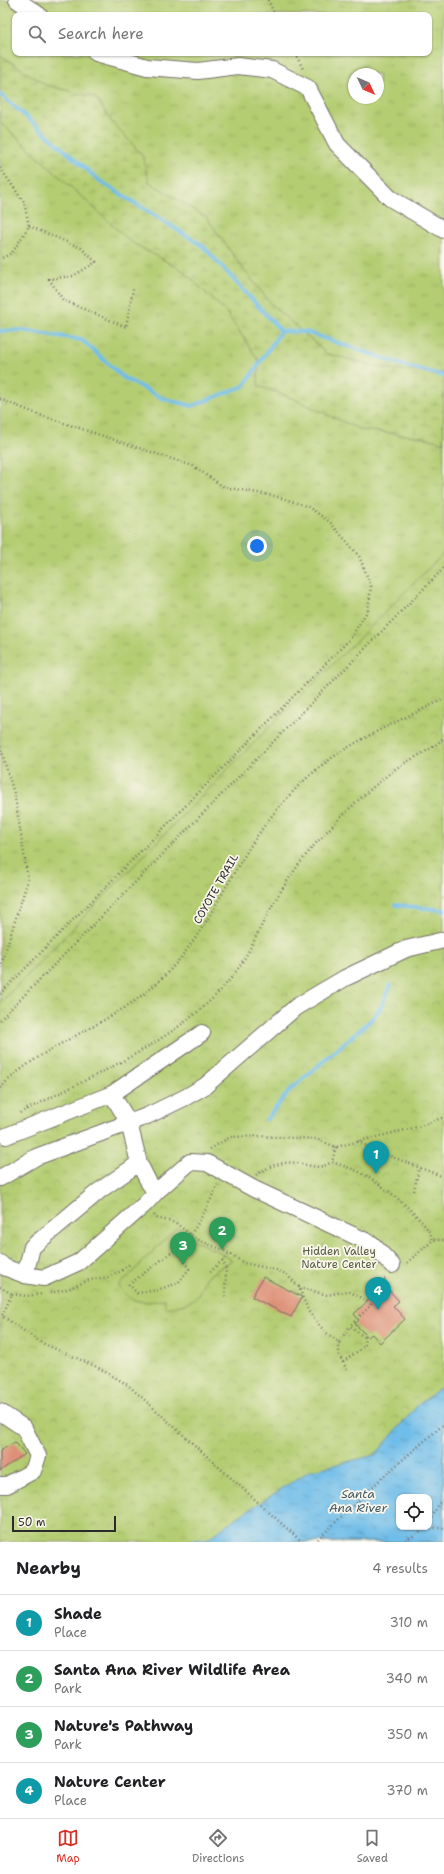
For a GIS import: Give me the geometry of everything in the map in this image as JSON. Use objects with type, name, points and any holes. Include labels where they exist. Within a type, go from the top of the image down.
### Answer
[{"type":"lane","points":[[17,0],[35,12]]},
{"type":"lane","points":[[107,56],[147,67],[198,71],[238,66],[272,70],[308,88],[337,144],[390,198],[444,230]]},
{"type":"lane","points":[[0,1178],[36,1158],[147,1116],[204,1086],[296,1006],[345,978],[406,949],[444,940]]},
{"type":"lane","points":[[6,1136],[112,1094],[202,1033]]},
{"type":"lane","points":[[112,1094],[129,1123],[139,1163],[149,1183],[156,1192]]},
{"type":"lane","points":[[0,1263],[4,1267],[25,1275],[44,1278],[79,1262],[190,1162],[207,1163],[254,1190],[372,1244],[395,1269]]},
{"type":"lane","points":[[25,1275],[32,1247],[99,1191],[139,1163]]},
{"type":"lane","points":[[0,1412],[24,1428],[38,1456],[33,1471],[8,1485],[0,1484]]},
{"type":"path","points":[[268,0],[274,12]]},
{"type":"path","points":[[0,168],[24,202],[29,226],[12,253],[0,260]]},
{"type":"path","points":[[29,226],[81,248],[96,262],[73,276],[48,278],[63,300],[126,327],[132,289]]},
{"type":"path","points":[[0,399],[37,414],[193,466],[224,487],[275,496],[307,506],[330,522],[359,556],[371,586],[368,610],[350,639],[0,994]]},
{"type":"path","points":[[0,1020],[444,568]]},
{"type":"path","name":"COYOTE TRAIL","points":[[0,1088],[36,1058],[126,1008],[157,983],[180,960],[200,933],[248,850],[287,798],[308,778],[338,754],[368,735],[444,699]]},
{"type":"path","points":[[18,1114],[115,1066],[178,1026],[202,1008],[237,970],[283,886],[315,844],[360,799],[395,769],[444,737]]},
{"type":"path","points":[[0,746],[15,797],[28,880],[0,968]]},
{"type":"path","points":[[190,1162],[230,1136],[316,1139],[336,1147],[357,1140],[420,1126],[444,1117]]},
{"type":"path","points":[[357,1140],[372,1149],[444,1177]]},
{"type":"path","points":[[254,1190],[256,1175],[266,1168],[297,1163],[322,1168],[332,1162],[336,1147]]},
{"type":"path","points":[[332,1162],[366,1175],[408,1208],[431,1232],[433,1240]]},
{"type":"path","points":[[414,1191],[419,1168]]},
{"type":"path","points":[[176,1248],[189,1269],[178,1283],[157,1290],[137,1293],[129,1285],[190,1235],[224,1174]]},
{"type":"path","points":[[145,1204],[157,1218],[176,1223],[190,1235],[244,1263],[276,1270],[286,1274],[299,1287],[304,1296],[308,1311],[325,1332],[339,1342]]},
{"type":"path","points":[[347,1370],[339,1355],[339,1342],[350,1326],[386,1290],[384,1280],[395,1269],[433,1240],[444,1240]]},
{"type":"path","points":[[210,1272],[229,1254]]},
{"type":"path","points":[[222,1260],[226,1270],[225,1298]]},
{"type":"path","points":[[0,1287],[12,1294],[26,1296],[68,1289],[89,1280],[108,1277],[121,1271],[130,1264]]},
{"type":"path","points":[[299,1287],[327,1295],[348,1291],[364,1298],[371,1305]]},
{"type":"path","points":[[12,1294],[2,1316],[42,1343],[97,1367],[128,1385],[302,1542]]},
{"type":"path","points":[[343,1362],[365,1346],[364,1337],[350,1326]]},
{"type":"path","points":[[315,1542],[385,1475],[444,1424]]},
{"type":"path","points":[[432,1518],[438,1504],[444,1500]]},
{"type":"path","points":[[432,1527],[444,1528]]},
{"type":"path","points":[[402,1542],[423,1530]]},
{"type":"green space","points":[[0,0],[444,0],[444,561],[0,1012]]},
{"type":"green space","points":[[0,55],[46,85],[96,98],[112,122],[143,156],[149,182],[207,218],[241,266],[273,306],[327,354],[389,369],[444,373],[444,443],[423,437],[361,430],[285,395],[258,386],[259,361],[226,312],[182,270],[131,242],[0,122]]},
{"type":"green space","name":"Hidden Valley Nature Center","points":[[444,553],[444,1542],[0,1542],[0,1003],[227,770]]},
{"type":"green space","points":[[177,1227],[193,1240],[221,1253],[232,1260],[205,1278],[198,1296],[186,1304],[166,1308],[164,1299],[145,1302],[128,1296],[119,1286]]},
{"type":"water","name":"Santa Ana River","points":[[444,1385],[444,1542],[174,1542],[210,1538],[230,1522],[309,1471],[375,1455],[417,1406]]},
{"type":"building","points":[[263,1277],[302,1297],[291,1317],[252,1297]]},
{"type":"building","points":[[384,1285],[399,1301],[393,1306],[405,1319],[380,1343],[372,1334],[368,1337],[355,1324],[359,1320],[354,1314]]},
{"type":"building","points":[[15,1442],[25,1454],[0,1471],[0,1451]]},
{"type":"waterway","points":[[0,94],[100,181],[203,246],[281,331],[306,332],[403,365],[444,376]]},
{"type":"waterway","points":[[0,331],[22,330],[82,340],[124,378],[162,398],[192,406],[244,386],[281,331]]},
{"type":"waterway","points":[[396,905],[444,910]]},
{"type":"waterway","points":[[266,1120],[291,1089],[372,1019],[381,1007],[391,985]]},
{"type":"place","name":"Shade","points":[[376,1174]]},
{"type":"place","name":"Santa Ana River Wildlife Area","points":[[222,1250]]},
{"type":"place","name":"Nature's Pathway","points":[[183,1265]]},
{"type":"place","name":"Nature Center","points":[[378,1310]]}]
